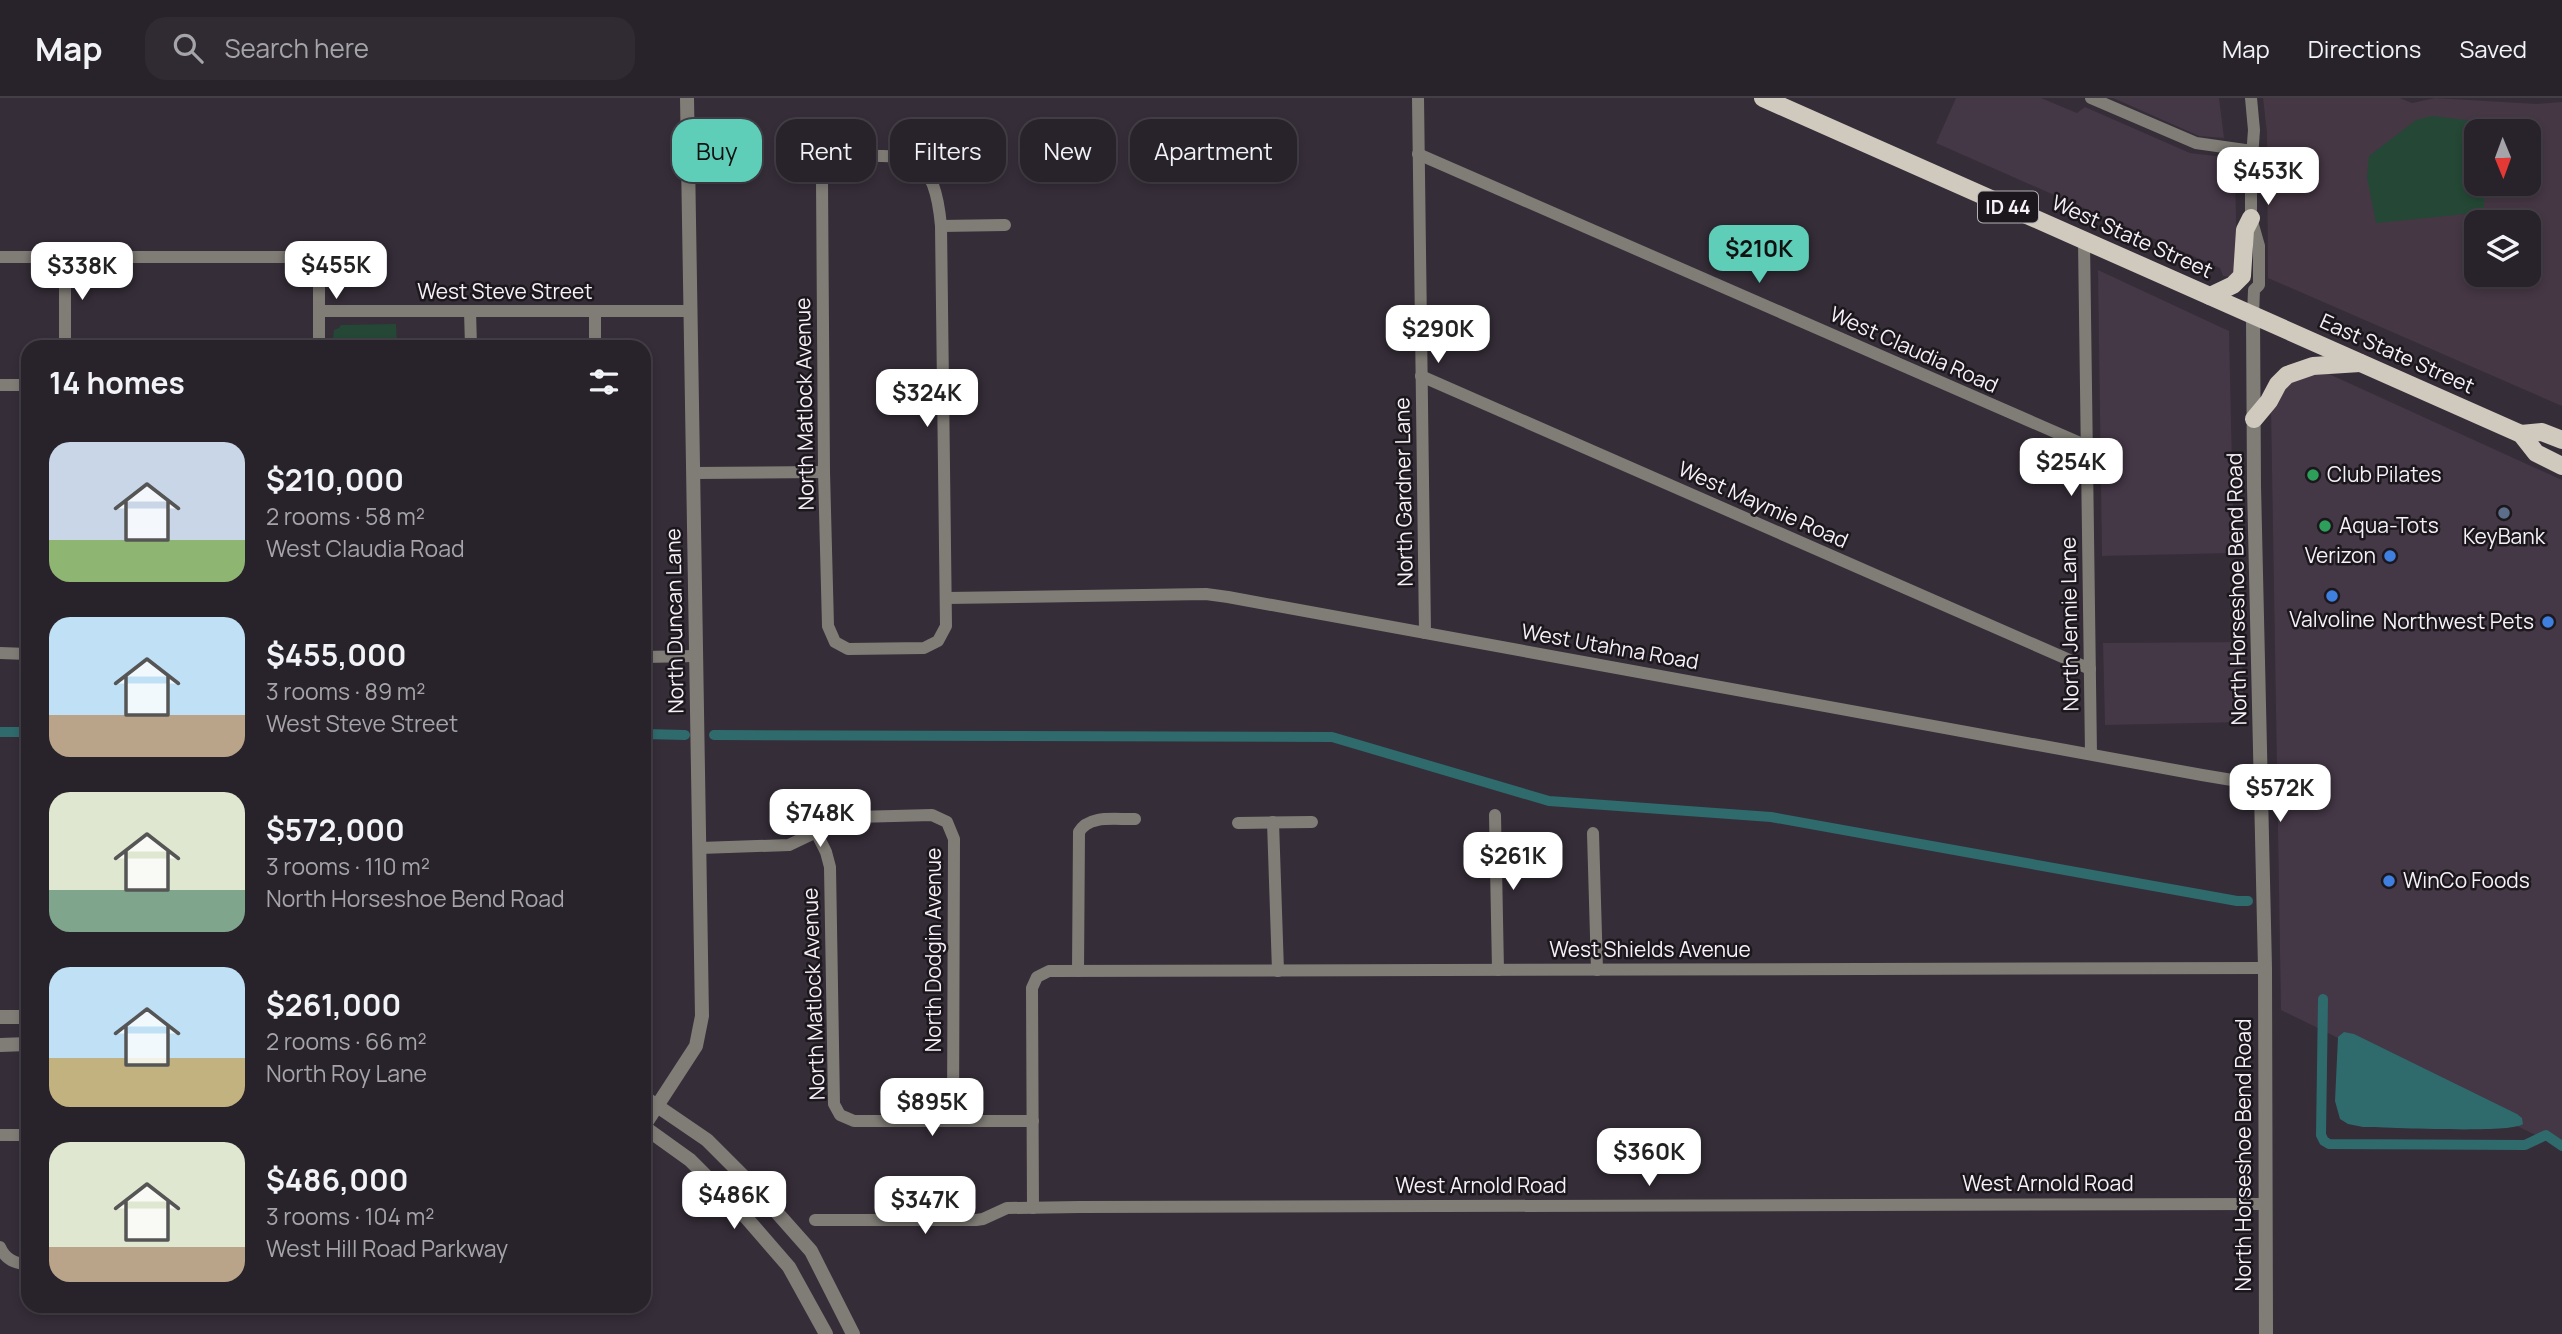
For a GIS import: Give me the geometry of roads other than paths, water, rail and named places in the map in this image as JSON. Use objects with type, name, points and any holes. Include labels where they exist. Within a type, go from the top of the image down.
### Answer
[{"type":"main road","name":"West State Street","points":[[1763,98],[2253,315]]},
{"type":"main road","points":[[2210,296],[2233,285],[2242,276],[2245,230],[2251,218]]},
{"type":"main road","name":"East State Street","points":[[2253,315],[2525,439],[2536,453],[2562,466]]},
{"type":"main road","points":[[2254,418],[2269,401],[2278,384],[2294,372],[2313,366],[2362,363]]},
{"type":"main road","name":"East State Street","points":[[2525,439],[2542,432],[2562,440]]},
{"type":"main road","points":[[2525,439],[2562,452]]},
{"type":"street","name":"North Duncan Lane","points":[[651,1117],[696,1046],[702,1016],[687,98]]},
{"type":"street","name":"North Gardner Lane","points":[[1418,98],[1425,633]]},
{"type":"street","points":[[2091,98],[2196,143],[2252,151]]},
{"type":"street","name":"North Horseshoe Bend Road","points":[[2251,98],[2254,130],[2251,218],[2259,246],[2259,285],[2254,290],[2253,315],[2254,486],[2265,968],[2266,1334]]},
{"type":"street","name":"West Claudia Road","points":[[1418,153],[2087,446]]},
{"type":"street","name":"North Matlock Avenue","points":[[941,226],[934,183],[923,168],[908,159],[892,156],[843,156],[834,159],[828,166],[822,180],[828,626],[835,642],[848,649],[924,648],[938,642],[946,626],[946,598]]},
{"type":"street","points":[[946,598],[941,226],[1005,225]]},
{"type":"street","name":"North Jennie Lane","points":[[2084,240],[2091,754]]},
{"type":"street","points":[[0,257],[318,257],[319,340]]},
{"type":"street","points":[[65,257],[65,340]]},
{"type":"street","name":"West Steve Street","points":[[319,311],[691,311]]},
{"type":"street","points":[[470,311],[471,340]]},
{"type":"street","points":[[595,311],[595,340]]},
{"type":"street","name":"West Maymie Road","points":[[1422,376],[2090,669]]},
{"type":"street","points":[[0,385],[21,385]]},
{"type":"street","points":[[694,472],[824,472]]},
{"type":"street","name":"West Utahna Road","points":[[946,598],[1206,594],[2244,782],[2262,779]]},
{"type":"street","points":[[0,653],[21,654]]},
{"type":"street","points":[[651,657],[696,656]]},
{"type":"street","points":[[1495,815],[1497,970]]},
{"type":"street","name":"North Dodgin Avenue","points":[[816,832],[839,821],[870,816],[932,816],[947,822],[954,839],[953,1121]]},
{"type":"street","points":[[1078,971],[1078,837],[1082,825],[1094,820],[1135,819]]},
{"type":"street","points":[[1273,822],[1278,971]]},
{"type":"street","points":[[1238,823],[1311,822]]},
{"type":"street","points":[[700,848],[781,846],[816,832]]},
{"type":"street","name":"North Matlock Avenue","points":[[816,832],[827,852],[830,867],[834,1104],[840,1115],[854,1121],[953,1121]]},
{"type":"street","points":[[1593,833],[1597,970]]},
{"type":"street","name":"West Shields Avenue","points":[[1032,1121],[1032,989],[1037,977],[1049,971],[2265,968]]},
{"type":"street","points":[[0,1017],[21,1017]]},
{"type":"street","points":[[0,1045],[21,1044]]},
{"type":"street","points":[[651,1101],[707,1140],[756,1189],[811,1251],[853,1334]]},
{"type":"street","points":[[953,1121],[1032,1121],[1033,1208]]},
{"type":"street","points":[[651,1132],[690,1160],[737,1207],[789,1267],[826,1334]]},
{"type":"street","points":[[0,1135],[21,1135]]},
{"type":"street","name":"West Arnold Road","points":[[815,1220],[976,1220],[1007,1208],[2265,1204]]},
{"type":"street","points":[[3,1252],[13,1262],[21,1263]]},
{"type":"waterway","points":[[0,732],[21,732]]},
{"type":"waterway","points":[[651,734],[685,735]]},
{"type":"waterway","points":[[714,735],[1332,737],[1549,801],[1771,817],[2248,901]]},
{"type":"waterway","points":[[2323,999],[2321,1135],[2324,1141],[2329,1144],[2525,1145],[2546,1135],[2562,1146]]},
{"type":"place","name":"Club Pilates","points":[[2313,475]]},
{"type":"place","name":"KeyBank","points":[[2504,513]]},
{"type":"place","name":"Aqua-Tots","points":[[2325,526]]},
{"type":"place","name":"Verizon","points":[[2390,556]]},
{"type":"place","name":"Valvoline","points":[[2332,596]]},
{"type":"place","name":"Northwest Pets","points":[[2548,622]]},
{"type":"place","name":"WinCo Foods","points":[[2389,881]]}]
